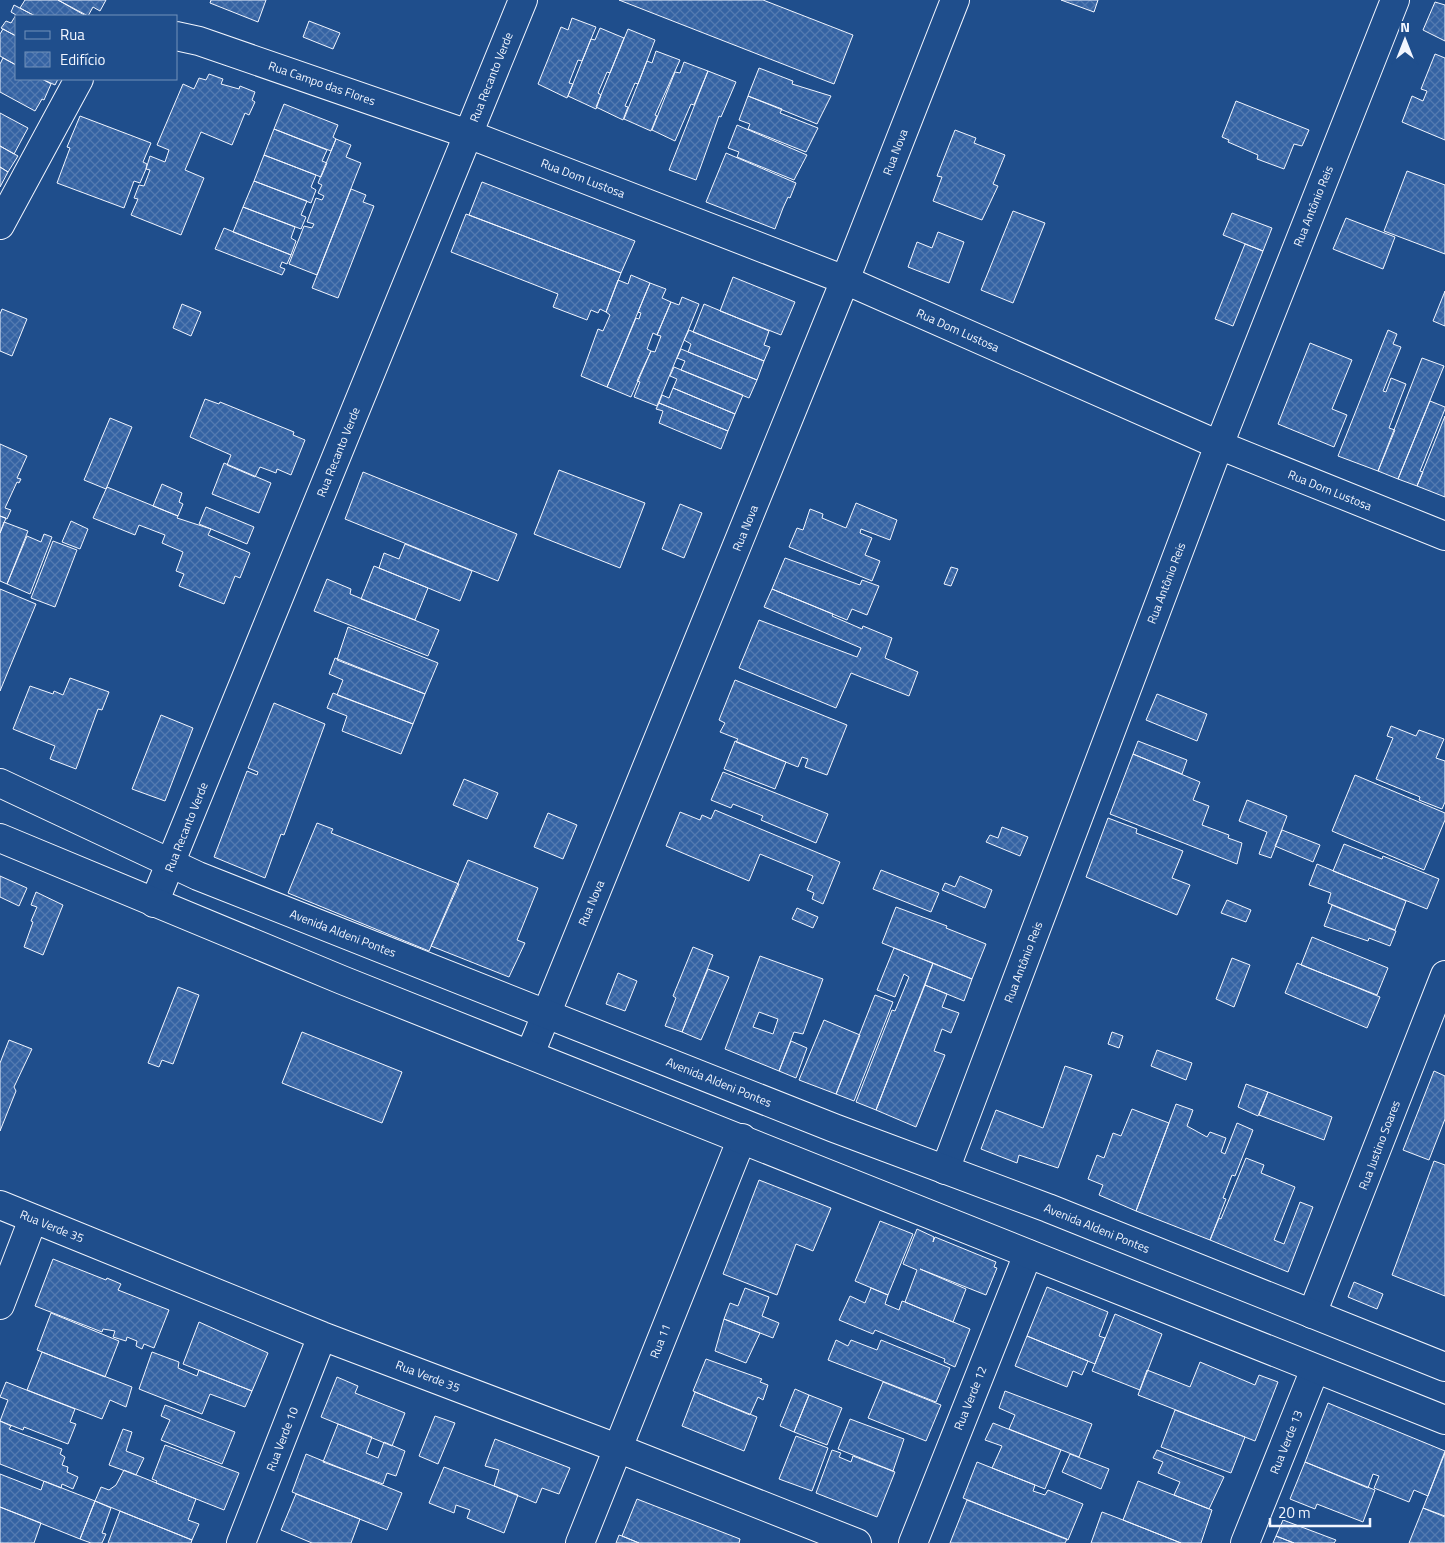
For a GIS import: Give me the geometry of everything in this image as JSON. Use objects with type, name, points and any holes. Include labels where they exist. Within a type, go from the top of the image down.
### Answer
[{"type":"street","name":"Rua Recanto Verde","points":[[154,904],[523,0]]},
{"type":"street","name":"Rua Nova","points":[[530,1054],[845,280],[955,0]]},
{"type":"street","name":"Rua Antônio Reis","points":[[945,1170],[1219,444],[1395,0]]},
{"type":"street","name":"Rua Campo das Flores","points":[[178,36],[199,41],[468,134]]},
{"type":"street","points":[[0,225],[77,80]]},
{"type":"street","name":"Rua Dom Lustosa","points":[[468,134],[845,280],[1219,444],[1445,536]]},
{"type":"street","name":"Avenida Aldeni Pontes","points":[[0,783],[170,865],[1445,1367]]},
{"type":"street","points":[[0,838],[154,904],[1445,1420]]},
{"type":"street","name":"Rua Justino Soares","points":[[1312,1314],[1445,975]]},
{"type":"street","name":"Rua 11","points":[[580,1543],[742,1138]]},
{"type":"street","name":"Rua Verde 35","points":[[0,1205],[322,1336],[617,1448],[857,1543]]},
{"type":"street","points":[[0,1305],[33,1219]]},
{"type":"street","name":"Rua Verde 12","points":[[913,1543],[1028,1254]]},
{"type":"street","name":"Rua Verde 10","points":[[241,1543],[322,1336]]},
{"type":"street","name":"Rua Verde 13","points":[[1245,1543],[1316,1369]]},
{"type":"building","points":[[25,0],[58,0],[84,15],[33,15],[20,8]]},
{"type":"building","points":[[58,0],[106,0],[100,11],[93,7],[89,15]]},
{"type":"building","points":[[211,0],[266,0],[258,22],[210,3]]},
{"type":"building","points":[[619,0],[763,0],[853,35],[834,84]]},
{"type":"building","points":[[1061,0],[1098,0],[1094,12]]},
{"type":"building","points":[[1435,2],[1445,5],[1445,41],[1423,30]]},
{"type":"building","points":[[14,5],[33,15],[16,15],[11,12]]},
{"type":"building","points":[[15,17],[15,35],[1,28],[6,21],[11,23]]},
{"type":"building","points":[[572,18],[596,27],[582,61],[578,60],[569,83],[573,84],[567,98],[538,84],[561,27],[568,30]]},
{"type":"building","points":[[309,21],[340,33],[333,49],[303,37]]},
{"type":"building","points":[[600,28],[624,38],[610,73],[607,72],[598,93],[601,95],[596,109],[568,96],[591,39],[595,40]]},
{"type":"building","points":[[3,29],[15,35],[15,64],[0,56],[0,34]]},
{"type":"building","points":[[628,29],[655,40],[638,84],[635,83],[625,106],[628,107],[623,120],[596,107]]},
{"type":"building","points":[[656,51],[680,60],[655,115],[657,116],[651,131],[624,119],[647,61],[652,63]]},
{"type":"building","points":[[1435,54],[1445,58],[1445,140],[1402,122],[1412,96],[1423,101],[1427,91],[1421,89]]},
{"type":"building","points":[[3,58],[15,64],[15,80],[44,80],[51,84],[44,100],[42,99],[35,111],[0,92],[0,64]]},
{"type":"building","points":[[684,62],[708,71],[694,105],[691,104],[675,141],[652,130],[675,72],[680,73]]},
{"type":"building","points":[[759,68],[793,81],[792,84],[831,96],[817,124],[748,96]]},
{"type":"building","points":[[708,71],[736,82],[721,117],[719,116],[696,180],[669,170]]},
{"type":"building","points":[[209,74],[223,79],[221,84],[239,89],[240,86],[255,92],[252,100],[255,102],[249,115],[245,113],[232,145],[201,132],[185,170],[204,178],[181,235],[131,215],[138,199],[134,198],[139,185],[144,186],[150,170],[146,169],[150,156],[165,162],[169,150],[157,145],[183,84],[194,89],[199,78],[206,80]]},
{"type":"building","points":[[44,80],[58,80],[55,85]]},
{"type":"building","points":[[748,96],[782,109],[780,113],[818,128],[806,152],[748,129],[750,124],[739,120]]},
{"type":"building","points":[[1236,101],[1309,130],[1302,146],[1294,144],[1284,169],[1257,159],[1258,155],[1228,142],[1229,140],[1222,137]]},
{"type":"building","points":[[284,104],[338,125],[333,137],[336,139],[331,151],[274,129]]},
{"type":"building","points":[[0,113],[28,128],[14,154],[0,146]]},
{"type":"building","points":[[80,116],[151,143],[143,162],[147,164],[146,169],[140,183],[134,181],[124,208],[57,183],[70,148],[67,147]]},
{"type":"building","points":[[737,125],[807,155],[794,180],[737,157],[739,152],[728,148]]},
{"type":"building","points":[[274,129],[327,150],[322,161],[327,163],[321,177],[264,155]]},
{"type":"building","points":[[955,130],[976,138],[974,143],[1005,155],[993,184],[998,186],[982,220],[933,201],[942,177],[937,176]]},
{"type":"building","points":[[336,139],[351,145],[346,157],[361,163],[317,275],[289,264],[304,226],[312,228],[314,224],[307,222],[316,198],[322,200],[324,196],[318,193],[322,185],[318,183]]},
{"type":"building","points":[[0,146],[18,156],[8,172],[0,167]]},
{"type":"building","points":[[726,153],[796,183],[775,229],[706,202]]},
{"type":"building","points":[[264,155],[316,175],[311,187],[316,190],[311,203],[254,181]]},
{"type":"building","points":[[0,167],[8,172],[0,187]]},
{"type":"building","points":[[1407,171],[1445,185],[1445,254],[1384,231]]},
{"type":"building","points":[[254,181],[307,201],[301,215],[306,217],[301,229],[243,207]]},
{"type":"building","points":[[482,182],[635,241],[621,273],[469,215]]},
{"type":"building","points":[[351,189],[366,195],[363,202],[374,206],[338,298],[312,288]]},
{"type":"building","points":[[243,207],[295,227],[291,238],[296,241],[291,255],[233,232]]},
{"type":"building","points":[[1013,211],[1045,223],[1013,303],[981,290]]},
{"type":"building","points":[[1232,213],[1272,228],[1263,251],[1223,235]]},
{"type":"building","points":[[466,214],[621,273],[606,312],[600,309],[598,313],[591,310],[587,320],[553,307],[558,294],[451,252]]},
{"type":"building","points":[[1346,218],[1395,237],[1383,269],[1333,249]]},
{"type":"building","points":[[224,228],[291,255],[287,264],[282,262],[280,267],[285,269],[282,275],[215,249]]},
{"type":"building","points":[[938,232],[964,242],[949,283],[908,267],[917,242],[932,248]]},
{"type":"building","points":[[1245,244],[1263,251],[1233,326],[1215,319]]},
{"type":"building","points":[[631,275],[650,283],[607,387],[581,376],[598,329],[603,331],[610,315],[606,312],[618,280],[628,284]]},
{"type":"building","points":[[733,277],[795,302],[781,335],[720,311]]},
{"type":"building","points":[[650,283],[666,289],[662,298],[671,302],[657,335],[653,333],[647,349],[651,351],[631,397],[607,387],[636,318],[639,319],[641,313],[638,312]]},
{"type":"building","points":[[1445,291],[1445,326],[1433,321]]},
{"type":"building","points":[[682,297],[699,304],[657,406],[634,397],[640,382],[637,381],[651,351],[655,352],[661,336],[657,335],[671,302],[679,305]]},
{"type":"building","points":[[182,304],[201,312],[191,336],[173,328]]},
{"type":"building","points":[[704,304],[769,331],[764,345],[770,347],[764,361],[693,332]]},
{"type":"building","points":[[2,309],[27,319],[12,356],[0,351],[0,314]]},
{"type":"building","points":[[689,330],[764,361],[757,380],[688,352],[691,344],[684,340]]},
{"type":"building","points":[[1388,330],[1397,334],[1393,344],[1401,347],[1383,391],[1386,392],[1391,378],[1406,384],[1389,428],[1395,430],[1378,471],[1338,456]]},
{"type":"building","points":[[1310,343],[1352,360],[1332,409],[1347,415],[1334,447],[1278,424]]},
{"type":"building","points":[[681,349],[757,380],[749,398],[681,370],[685,361],[677,358]]},
{"type":"building","points":[[1422,358],[1444,366],[1398,479],[1378,471]]},
{"type":"building","points":[[674,367],[743,395],[735,414],[673,388],[677,379],[670,376]]},
{"type":"building","points":[[673,388],[735,414],[728,431],[659,403],[662,395],[669,398]]},
{"type":"building","points":[[205,399],[219,404],[220,402],[294,432],[293,435],[305,440],[291,475],[277,469],[276,473],[260,467],[255,477],[227,465],[231,455],[190,437]]},
{"type":"building","points":[[1430,401],[1445,407],[1445,409],[1420,471],[1423,472],[1417,486],[1398,479]]},
{"type":"building","points":[[659,403],[728,431],[721,449],[659,423],[663,411],[656,409]]},
{"type":"building","points":[[1445,416],[1445,497],[1417,486]]},
{"type":"building","points":[[110,418],[132,427],[106,489],[84,480]]},
{"type":"building","points":[[0,444],[27,456],[17,478],[21,479],[19,483],[17,482],[5,508],[11,510],[7,519],[0,516]]},
{"type":"building","points":[[224,463],[271,483],[259,513],[212,494]]},
{"type":"building","points":[[559,470],[645,503],[620,568],[534,534]]},
{"type":"building","points":[[363,472],[517,534],[498,581],[345,519]]},
{"type":"building","points":[[162,484],[182,493],[179,502],[183,504],[178,516],[153,506]]},
{"type":"building","points":[[107,487],[178,516],[177,518],[211,529],[208,535],[250,553],[240,578],[235,576],[224,604],[179,586],[184,574],[176,571],[183,552],[162,543],[165,535],[139,525],[135,535],[93,518]]},
{"type":"building","points":[[856,503],[897,520],[890,540],[861,529],[860,533],[872,538],[865,555],[880,561],[872,581],[789,547],[797,528],[803,530],[810,509],[823,514],[822,518],[846,528]]},
{"type":"building","points":[[680,504],[702,513],[684,558],[662,549]]},
{"type":"building","points":[[206,507],[254,527],[247,544],[199,524]]},
{"type":"building","points":[[0,516],[6,518],[0,533]]},
{"type":"building","points":[[71,521],[88,529],[80,549],[62,542]]},
{"type":"building","points":[[4,522],[28,531],[7,584],[0,581],[0,533]]},
{"type":"building","points":[[44,534],[52,537],[30,594],[7,584],[27,536],[41,542]]},
{"type":"building","points":[[53,541],[77,550],[55,607],[31,598]]},
{"type":"building","points":[[405,544],[472,571],[460,601],[379,568],[384,553],[399,559]]},
{"type":"building","points":[[785,558],[860,585],[862,580],[879,586],[867,615],[852,609],[847,620],[772,589]]},
{"type":"building","points":[[374,566],[428,588],[415,620],[361,599]]},
{"type":"building","points":[[951,567],[958,569],[951,586],[944,584]]},
{"type":"building","points":[[327,579],[351,589],[350,594],[439,630],[428,656],[314,611]]},
{"type":"building","points":[[0,589],[36,604],[0,691]]},
{"type":"building","points":[[772,589],[833,614],[832,616],[862,629],[863,626],[892,638],[885,658],[918,672],[909,696],[851,673],[836,708],[739,668],[759,620],[857,657],[861,648],[764,607]]},
{"type":"building","points":[[348,627],[438,663],[425,694],[337,660]]},
{"type":"building","points":[[335,658],[425,694],[413,724],[337,695],[343,680],[329,674]]},
{"type":"building","points":[[70,678],[109,692],[102,710],[98,709],[76,769],[50,759],[55,746],[13,729],[30,686],[53,694],[54,691],[63,695]]},
{"type":"building","points":[[735,680],[847,725],[827,775],[805,767],[808,759],[802,757],[798,767],[736,742],[738,739],[720,732],[725,723],[719,720]]},
{"type":"building","points":[[333,693],[413,724],[401,754],[342,731],[347,716],[327,708]]},
{"type":"building","points":[[1157,694],[1207,714],[1197,741],[1146,720]]},
{"type":"building","points":[[274,703],[325,724],[284,835],[281,834],[265,878],[214,857],[247,771],[257,775],[258,772],[248,768]]},
{"type":"building","points":[[161,715],[193,728],[165,801],[132,789]]},
{"type":"building","points":[[1391,726],[1416,736],[1419,730],[1444,739],[1436,758],[1445,761],[1445,802],[1442,809],[1419,800],[1420,797],[1376,779],[1393,738],[1387,736]]},
{"type":"building","points":[[735,741],[786,762],[775,789],[724,769]]},
{"type":"building","points":[[1138,741],[1187,760],[1182,774],[1133,754]]},
{"type":"building","points":[[1133,754],[1200,782],[1193,800],[1209,806],[1202,825],[1229,835],[1228,838],[1242,843],[1237,864],[1110,814]]},
{"type":"building","points":[[723,772],[828,814],[816,843],[761,820],[763,816],[733,804],[731,808],[711,800]]},
{"type":"building","points":[[1355,775],[1445,813],[1445,820],[1424,870],[1332,831]]},
{"type":"building","points":[[464,779],[498,793],[487,819],[453,805]]},
{"type":"building","points":[[1247,800],[1287,816],[1271,858],[1259,854],[1267,832],[1239,821]]},
{"type":"building","points":[[715,810],[840,862],[823,904],[812,899],[814,893],[807,890],[813,876],[760,854],[749,881],[666,846],[680,812],[700,820],[702,815],[711,819]]},
{"type":"building","points":[[548,813],[577,825],[563,859],[534,847]]},
{"type":"building","points":[[1108,818],[1137,829],[1136,833],[1183,851],[1172,878],[1190,885],[1177,915],[1086,877]]},
{"type":"building","points":[[317,823],[333,829],[331,833],[459,884],[429,951],[288,893]]},
{"type":"building","points":[[1002,827],[1028,837],[1020,856],[986,842],[990,835],[998,838]]},
{"type":"building","points":[[1282,830],[1320,845],[1313,862],[1275,846]]},
{"type":"building","points":[[1344,844],[1382,859],[1383,856],[1439,879],[1427,909],[1333,871]]},
{"type":"building","points":[[468,860],[538,888],[517,940],[525,943],[509,977],[431,946]]},
{"type":"building","points":[[1317,864],[1406,901],[1395,930],[1328,903],[1331,893],[1309,885]]},
{"type":"building","points":[[881,870],[939,893],[931,912],[873,889]]},
{"type":"building","points":[[0,876],[27,888],[19,906],[0,897]]},
{"type":"building","points":[[960,876],[992,890],[985,908],[942,890],[945,883],[955,887]]},
{"type":"building","points":[[36,892],[63,905],[43,955],[24,947],[37,907],[31,905]]},
{"type":"building","points":[[1227,900],[1251,910],[1246,922],[1221,913]]},
{"type":"building","points":[[1332,905],[1396,931],[1390,946],[1369,938],[1368,941],[1324,926]]},
{"type":"building","points":[[896,907],[947,926],[946,928],[986,944],[972,979],[882,943]]},
{"type":"building","points":[[797,908],[818,917],[813,928],[792,919]]},
{"type":"building","points":[[1312,937],[1388,968],[1377,995],[1301,965]]},
{"type":"building","points":[[693,947],[713,955],[682,1032],[665,1026],[676,998],[673,996]]},
{"type":"building","points":[[894,948],[933,963],[876,1110],[856,1102],[892,1010],[895,1011],[909,977],[904,974],[895,997],[877,990]]},
{"type":"building","points":[[760,956],[823,979],[803,1034],[794,1032],[779,1071],[725,1049]],"holes":[[[759,1012],[778,1019],[773,1034],[753,1027]]]},
{"type":"building","points":[[1232,958],[1250,965],[1234,1007],[1216,999]]},
{"type":"building","points":[[933,963],[972,979],[964,1001],[925,985]]},
{"type":"building","points":[[1297,963],[1380,997],[1367,1028],[1285,993]]},
{"type":"building","points":[[708,969],[729,977],[701,1040],[682,1032]]},
{"type":"building","points":[[618,973],[637,981],[625,1011],[606,1004]]},
{"type":"building","points":[[925,985],[947,994],[942,1007],[959,1013],[951,1033],[942,1029],[934,1051],[945,1055],[916,1127],[876,1110]]},
{"type":"building","points":[[178,987],[199,995],[173,1064],[162,1060],[159,1067],[148,1063]]},
{"type":"building","points":[[875,995],[893,1002],[854,1101],[836,1094]]},
{"type":"building","points":[[824,1020],[860,1035],[836,1094],[799,1080]]},
{"type":"building","points":[[302,1032],[402,1072],[382,1123],[282,1083]]},
{"type":"building","points":[[1112,1032],[1123,1036],[1119,1048],[1108,1044]]},
{"type":"building","points":[[9,1040],[32,1049],[14,1087],[16,1091],[0,1131],[0,1063]]},
{"type":"building","points":[[791,1041],[807,1048],[796,1078],[779,1071]]},
{"type":"building","points":[[1157,1050],[1192,1063],[1186,1080],[1151,1066]]},
{"type":"building","points":[[1065,1066],[1092,1075],[1058,1168],[1019,1155],[1017,1163],[981,1149],[996,1110],[1043,1128]]},
{"type":"building","points":[[1434,1071],[1445,1076],[1445,1119],[1429,1160],[1403,1150]]},
{"type":"building","points":[[1246,1084],[1268,1092],[1258,1116],[1238,1107]]},
{"type":"building","points":[[1268,1092],[1332,1117],[1324,1140],[1259,1115]]},
{"type":"building","points":[[1176,1104],[1193,1110],[1187,1126],[1207,1137],[1210,1132],[1226,1138],[1221,1152],[1225,1154],[1237,1123],[1253,1130],[1235,1176],[1232,1175],[1223,1198],[1226,1199],[1210,1240],[1136,1211]]},
{"type":"building","points":[[1132,1109],[1169,1123],[1136,1211],[1099,1195],[1103,1185],[1088,1179],[1097,1155],[1104,1158],[1113,1133],[1121,1136]]},
{"type":"building","points":[[1246,1158],[1264,1165],[1261,1173],[1295,1187],[1274,1240],[1284,1244],[1300,1202],[1313,1207],[1288,1272],[1210,1240],[1219,1218],[1221,1219]]},
{"type":"building","points":[[1434,1161],[1445,1165],[1445,1296],[1392,1275]]},
{"type":"building","points":[[759,1180],[831,1208],[813,1251],[796,1244],[777,1295],[723,1274]]},
{"type":"building","points":[[880,1221],[913,1234],[888,1295],[855,1281]]},
{"type":"building","points":[[917,1229],[934,1237],[933,1242],[935,1237],[996,1262],[994,1267],[997,1268],[986,1295],[920,1269],[966,1289],[953,1322],[905,1302],[917,1270],[903,1264]]},
{"type":"building","points":[[53,1259],[121,1284],[118,1290],[169,1310],[154,1348],[144,1344],[142,1349],[136,1346],[137,1341],[127,1337],[126,1341],[113,1337],[115,1331],[103,1329],[102,1332],[35,1306]]},
{"type":"building","points":[[1354,1282],[1383,1294],[1377,1309],[1348,1297]]},
{"type":"building","points":[[1047,1287],[1108,1312],[1099,1336],[1105,1338],[1095,1364],[1027,1336]]},
{"type":"building","points":[[745,1288],[769,1297],[762,1316],[779,1323],[773,1338],[724,1319],[730,1303],[738,1306]]},
{"type":"building","points":[[871,1288],[888,1295],[885,1304],[899,1310],[902,1301],[970,1329],[955,1367],[944,1362],[945,1359],[875,1330],[873,1334],[839,1320],[850,1296],[865,1303]]},
{"type":"building","points":[[51,1313],[119,1341],[105,1377],[37,1350]]},
{"type":"building","points":[[1115,1314],[1162,1334],[1140,1390],[1092,1371]]},
{"type":"building","points":[[724,1319],[760,1333],[746,1363],[715,1351]]},
{"type":"building","points":[[199,1322],[268,1353],[252,1391],[183,1364]]},
{"type":"building","points":[[1027,1336],[1088,1361],[1082,1375],[1073,1371],[1067,1387],[1015,1366]]},
{"type":"building","points":[[836,1340],[848,1346],[851,1340],[877,1350],[881,1340],[950,1368],[936,1402],[828,1360]]},
{"type":"building","points":[[42,1352],[132,1387],[126,1407],[110,1400],[102,1419],[27,1390]]},
{"type":"building","points":[[152,1352],[179,1362],[178,1368],[197,1376],[199,1370],[252,1391],[245,1407],[210,1394],[202,1414],[139,1389]]},
{"type":"building","points":[[706,1359],[762,1379],[760,1382],[768,1385],[763,1400],[758,1397],[750,1415],[693,1391]]},
{"type":"building","points":[[1200,1362],[1255,1385],[1259,1375],[1278,1382],[1255,1441],[1138,1395],[1147,1370],[1190,1387]]},
{"type":"building","points":[[337,1377],[358,1386],[355,1393],[405,1413],[392,1446],[321,1417]]},
{"type":"building","points":[[6,1382],[75,1409],[70,1422],[76,1424],[68,1444],[24,1427],[23,1430],[0,1421],[8,1400],[0,1397]]},
{"type":"building","points":[[883,1382],[941,1405],[926,1441],[868,1418]]},
{"type":"building","points":[[795,1389],[809,1395],[794,1432],[780,1426]]},
{"type":"building","points":[[1005,1391],[1092,1424],[1079,1457],[1009,1429],[1015,1415],[999,1408]]},
{"type":"building","points":[[695,1392],[757,1417],[744,1451],[682,1426]]},
{"type":"building","points":[[809,1395],[842,1408],[827,1445],[794,1432]]},
{"type":"building","points":[[1328,1403],[1445,1451],[1428,1496],[1414,1490],[1409,1502],[1374,1488],[1379,1476],[1373,1474],[1368,1488],[1305,1462]]},
{"type":"building","points":[[165,1405],[235,1432],[222,1464],[161,1440],[170,1420],[161,1416]]},
{"type":"building","points":[[1175,1410],[1245,1437],[1231,1473],[1161,1447]]},
{"type":"building","points":[[435,1416],[455,1423],[438,1464],[419,1456]]},
{"type":"building","points":[[850,1419],[904,1439],[893,1471],[838,1449]]},
{"type":"building","points":[[0,1421],[11,1426],[9,1429],[62,1449],[60,1454],[65,1457],[62,1465],[68,1467],[67,1472],[78,1477],[73,1489],[62,1484],[61,1488],[0,1464]]},
{"type":"building","points":[[993,1423],[1061,1450],[1045,1489],[992,1468],[1002,1446],[985,1440]]},
{"type":"building","points":[[338,1424],[372,1437],[366,1453],[378,1458],[384,1442],[405,1451],[396,1476],[387,1473],[383,1484],[323,1462]]},
{"type":"building","points":[[123,1429],[132,1432],[126,1451],[144,1458],[136,1475],[109,1465]]},
{"type":"building","points":[[796,1436],[828,1448],[812,1491],[779,1479]]},
{"type":"building","points":[[495,1439],[570,1468],[559,1494],[542,1488],[536,1503],[494,1486],[499,1470],[485,1466]]},
{"type":"building","points":[[165,1445],[239,1473],[224,1510],[156,1483],[157,1481],[152,1479]]},
{"type":"building","points":[[832,1450],[841,1453],[839,1457],[851,1462],[853,1456],[895,1472],[877,1517],[816,1493]]},
{"type":"building","points":[[1157,1450],[1224,1477],[1209,1509],[1174,1495],[1180,1482],[1158,1473],[1163,1462],[1153,1458]]},
{"type":"building","points":[[1445,1453],[1445,1516],[1423,1508]]},
{"type":"building","points":[[306,1454],[402,1493],[387,1530],[292,1492]]},
{"type":"building","points":[[1070,1454],[1109,1469],[1101,1489],[1062,1472]]},
{"type":"building","points":[[977,1462],[1035,1485],[1033,1491],[1045,1495],[1048,1490],[1083,1504],[1068,1540],[963,1498]]},
{"type":"building","points":[[1305,1462],[1375,1490],[1363,1522],[1317,1504],[1315,1509],[1290,1499]]},
{"type":"building","points":[[444,1467],[518,1495],[504,1533],[467,1518],[470,1510],[456,1505],[454,1513],[429,1503]]},
{"type":"building","points":[[124,1470],[196,1499],[188,1520],[199,1524],[192,1540],[95,1501],[101,1487],[109,1490],[116,1485]]},
{"type":"building","points":[[0,1474],[41,1490],[44,1481],[95,1501],[80,1539],[0,1507]]},
{"type":"building","points":[[1138,1481],[1212,1510],[1201,1543],[1181,1543],[1123,1520]]},
{"type":"building","points":[[296,1494],[360,1519],[351,1543],[312,1543],[281,1530]]},
{"type":"building","points":[[637,1499],[740,1539],[739,1543],[639,1543],[622,1536]]},
{"type":"building","points":[[967,1500],[1067,1539],[1065,1543],[950,1543]]},
{"type":"building","points":[[95,1501],[111,1508],[102,1533],[106,1534],[102,1543],[91,1543],[80,1539]]},
{"type":"building","points":[[0,1507],[41,1523],[34,1543],[0,1543]]},
{"type":"building","points":[[1423,1508],[1445,1517],[1445,1543],[1409,1543]]},
{"type":"building","points":[[120,1511],[192,1540],[191,1543],[108,1543]]},
{"type":"building","points":[[1102,1512],[1118,1518],[1181,1543],[1091,1543]]},
{"type":"building","points":[[1283,1520],[1336,1540],[1334,1543],[1294,1543],[1276,1536]]},
{"type":"building","points":[[619,1535],[622,1536],[639,1543],[616,1543]]},
{"type":"building","points":[[1276,1536],[1294,1543],[1273,1543]]}]
